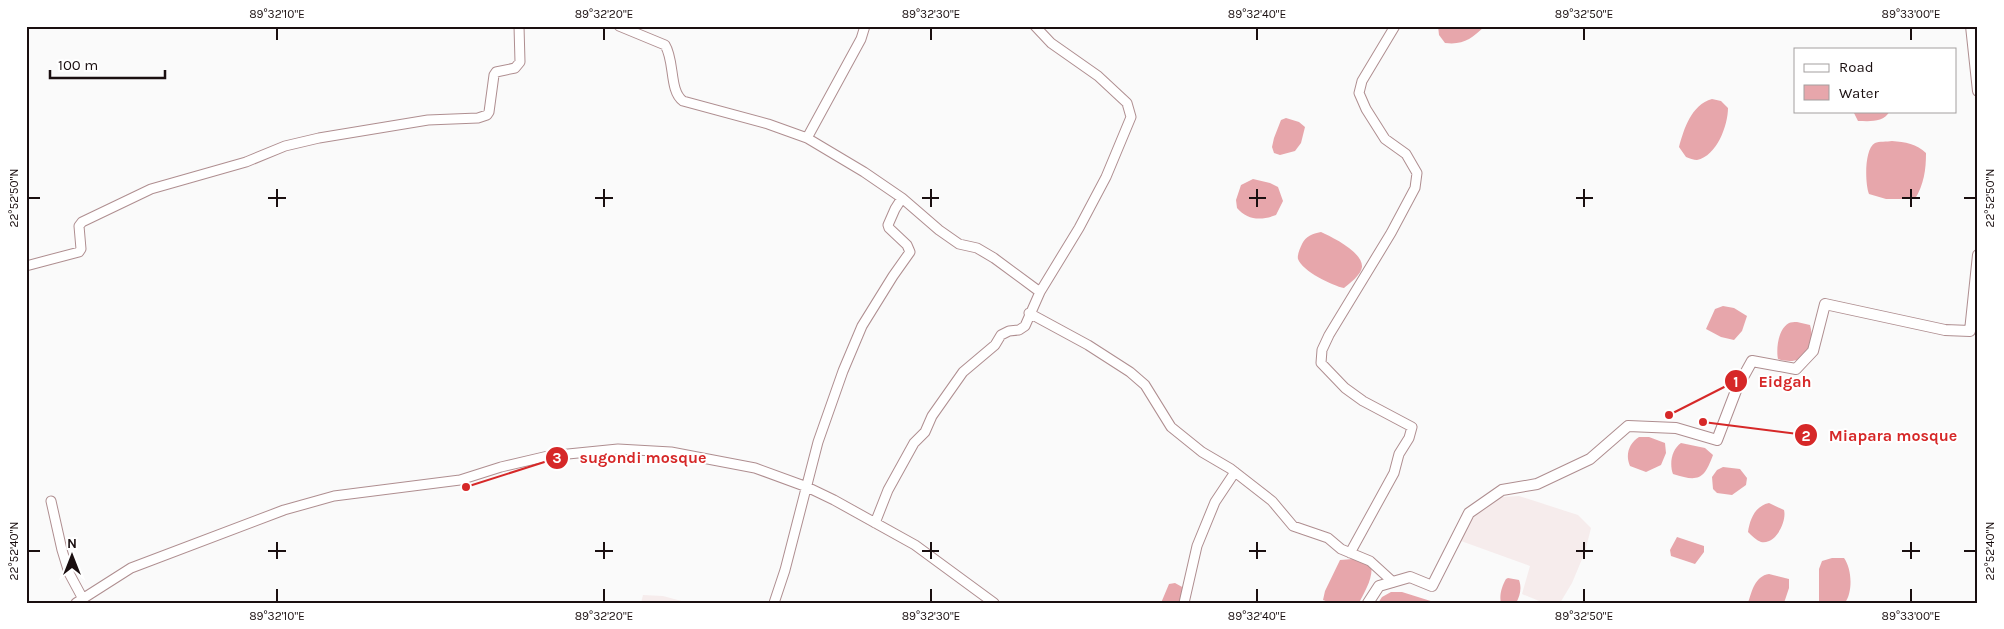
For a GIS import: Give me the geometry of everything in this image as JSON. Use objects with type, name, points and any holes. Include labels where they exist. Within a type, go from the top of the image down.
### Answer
[{"type":"street","points":[[26,266],[79,252],[81,248],[79,226],[82,222],[151,189],[246,162],[285,146],[319,138],[428,120],[478,118],[487,115],[494,75],[496,72],[515,68],[520,62],[519,26]]},
{"type":"street","points":[[619,26],[665,46],[678,98],[768,124],[807,138],[864,172],[902,198],[938,230],[959,244],[977,248],[994,258],[1040,292]]},
{"type":"street","points":[[807,138],[860,39],[865,26]]},
{"type":"street","points":[[875,523],[888,490],[914,443],[925,432],[932,416],[963,372],[995,345],[1001,335],[1009,331],[1019,330],[1025,326],[1029,312],[1083,221],[1106,177],[1131,117],[1127,103],[1098,76],[1051,43],[1035,26]]},
{"type":"street","points":[[1350,553],[1394,472],[1399,454],[1412,427],[1363,401],[1345,388],[1321,363],[1322,350],[1329,334],[1390,233],[1414,188],[1416,173],[1406,154],[1385,139],[1359,94],[1362,81],[1395,26]]},
{"type":"street","points":[[1971,26],[1978,91]]},
{"type":"street","points":[[774,603],[785,570],[822,426],[862,326],[910,252],[907,245],[888,225],[902,198]]},
{"type":"street","points":[[1368,603],[1378,586],[1410,577],[1432,586],[1469,513],[1502,490],[1537,484],[1590,459],[1628,426],[1676,428],[1717,440],[1737,388],[1752,360],[1796,369],[1813,350],[1825,304],[1945,330],[1970,331],[1978,255]]},
{"type":"street","points":[[1029,312],[1088,345],[1130,372],[1145,385],[1171,427],[1202,452],[1235,472],[1272,501],[1293,526],[1328,538],[1341,549],[1370,561],[1393,582]]},
{"type":"street","points":[[51,501],[62,550],[80,601],[131,568],[284,510],[334,496],[460,480],[501,467],[548,456],[618,450],[671,452],[755,468],[807,487],[915,545],[994,603]]},
{"type":"street","points":[[1184,603],[1197,546],[1215,502],[1235,472]]},
{"type":"shaded area","points":[[1519,496],[1578,515],[1591,528],[1585,552],[1572,583],[1560,603],[1544,603],[1522,594],[1530,566],[1461,541],[1468,523],[1487,505],[1502,497]]},
{"type":"shaded area","points":[[643,595],[663,596],[689,603],[641,603]]},
{"type":"water","points":[[1438,26],[1485,26],[1467,40],[1457,43],[1445,43],[1439,35]]},
{"type":"water","points":[[1712,99],[1721,101],[1728,108],[1726,123],[1720,139],[1710,153],[1704,157],[1697,160],[1686,157],[1679,147],[1686,125],[1699,106]]},
{"type":"water","points":[[1854,112],[1889,112],[1884,118],[1858,121]]},
{"type":"water","points":[[1286,118],[1299,122],[1305,127],[1301,143],[1295,151],[1280,155],[1274,153],[1272,147],[1281,120]]},
{"type":"water","points":[[1892,141],[1919,147],[1926,153],[1924,177],[1915,199],[1886,199],[1869,194],[1866,175],[1867,159],[1871,147],[1875,143]]},
{"type":"water","points":[[1253,179],[1278,187],[1283,201],[1276,215],[1260,219],[1245,215],[1237,208],[1236,200],[1241,185]]},
{"type":"water","points":[[1321,232],[1346,246],[1361,261],[1360,273],[1344,288],[1311,273],[1298,259],[1305,239]]},
{"type":"water","points":[[1723,306],[1734,308],[1747,316],[1742,331],[1734,340],[1721,337],[1706,329],[1715,309]]},
{"type":"water","points":[[1797,322],[1810,325],[1812,334],[1810,349],[1795,361],[1778,359],[1777,350],[1782,330],[1789,323]]},
{"type":"water","points":[[1639,437],[1649,437],[1665,443],[1666,453],[1661,465],[1646,472],[1630,466],[1628,458],[1629,450]]},
{"type":"water","points":[[1681,443],[1705,448],[1713,455],[1706,470],[1699,477],[1689,478],[1673,474],[1672,457],[1675,449]]},
{"type":"water","points":[[1723,467],[1740,469],[1747,478],[1746,485],[1732,495],[1717,493],[1713,489],[1712,477],[1717,470]]},
{"type":"water","points":[[1769,503],[1784,510],[1784,520],[1776,536],[1766,542],[1761,542],[1748,532],[1749,527],[1757,510]]},
{"type":"water","points":[[1677,537],[1704,546],[1704,552],[1695,564],[1671,556],[1670,550]]},
{"type":"water","points":[[1832,558],[1844,558],[1849,568],[1850,587],[1845,603],[1820,603],[1819,601],[1819,569],[1822,561]]},
{"type":"water","points":[[1353,559],[1371,565],[1372,570],[1370,580],[1359,603],[1331,603],[1323,600],[1325,591],[1340,560]]},
{"type":"water","points":[[1769,574],[1789,579],[1789,588],[1784,603],[1748,603],[1757,581],[1764,575]]},
{"type":"water","points":[[1508,578],[1519,580],[1520,592],[1516,603],[1501,603],[1501,591]]},
{"type":"water","points":[[1175,583],[1184,588],[1183,603],[1161,603],[1169,584]]},
{"type":"water","points":[[1391,592],[1402,592],[1437,603],[1378,603],[1382,597]]},
{"type":"place","name":"Eidgah","points":[[1669,415]]},
{"type":"place","name":"Miapara mosque","points":[[1703,422]]},
{"type":"place","name":"sugondi mosque","points":[[466,487]]}]
